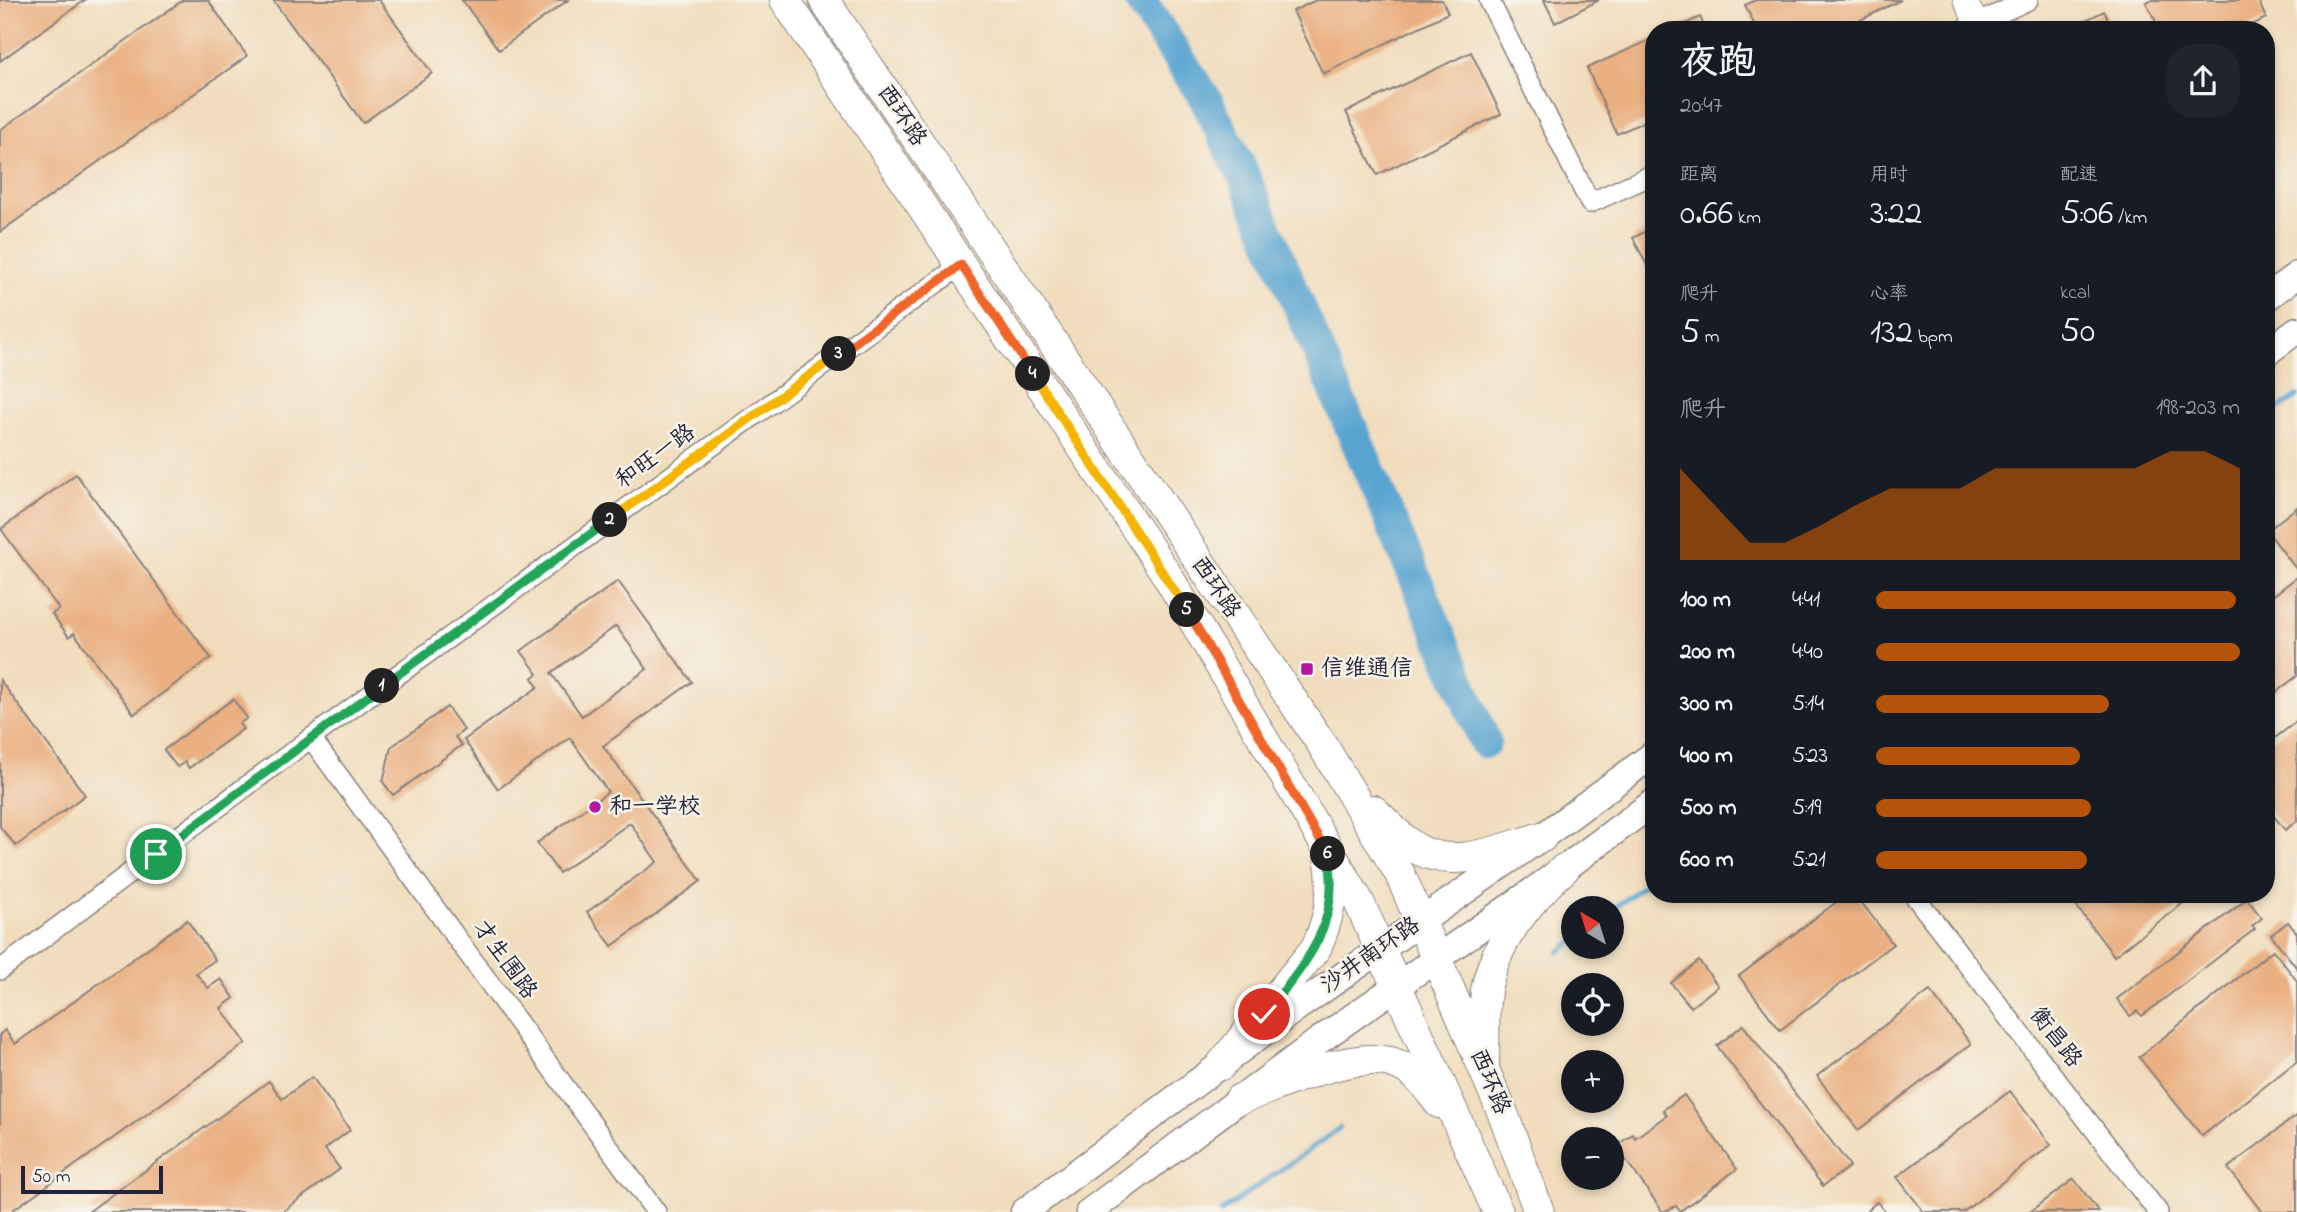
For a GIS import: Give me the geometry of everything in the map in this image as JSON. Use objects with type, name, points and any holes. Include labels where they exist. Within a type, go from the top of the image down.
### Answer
[{"type":"main road","name":"西环路","points":[[785,0],[1167,575],[1328,849],[1359,902],[1497,1212]]},
{"type":"main road","name":"西环路","points":[[824,0],[1350,788],[1400,874],[1484,1069],[1539,1212]]},
{"type":"main road","points":[[2275,291],[2297,275]]},
{"type":"main road","points":[[2275,346],[2297,330]]},
{"type":"main road","name":"沙井南环路","points":[[1024,1212],[1221,1065],[1645,761]]},
{"type":"main road","points":[[1350,788],[1413,846],[1429,855],[1465,858],[1542,837]]},
{"type":"main road","name":"沙井南环路","points":[[1089,1212],[1241,1099],[1564,870],[1645,809]]},
{"type":"main road","points":[[1221,1065],[1316,948],[1324,931],[1331,898],[1328,849]]},
{"type":"main road","points":[[1484,1069],[1486,991],[1499,953],[1533,900],[1564,870]]},
{"type":"main road","points":[[1241,1099],[1351,1061],[1367,1058],[1383,1060],[1413,1073],[1463,1134]]},
{"type":"street","points":[[1489,0],[1590,203],[1645,178]]},
{"type":"street","points":[[1965,0],[1971,21]]},
{"type":"street","points":[[1987,21],[2028,0]]},
{"type":"street","name":"和旺一路","points":[[0,970],[312,738],[961,265]]},
{"type":"street","name":"才生围路","points":[[312,738],[656,1212]]},
{"type":"street","name":"衡昌路","points":[[1920,903],[2158,1212]]},
{"type":"building","points":[[0,0],[85,0],[0,61]]},
{"type":"building","points":[[183,0],[208,0],[247,56],[0,232],[0,130]]},
{"type":"building","points":[[273,0],[379,0],[432,73],[363,123]]},
{"type":"building","points":[[462,0],[568,0],[499,50]]},
{"type":"building","points":[[1316,0],[1442,0],[1448,13],[1323,74],[1293,11]]},
{"type":"building","points":[[1544,0],[1599,0],[1555,23]]},
{"type":"building","points":[[1756,0],[1901,0],[1858,21],[1753,21],[1745,5]]},
{"type":"building","points":[[2258,0],[2266,18],[2260,21],[2156,21],[2146,2]]},
{"type":"building","points":[[2104,11],[2109,21],[2084,21]]},
{"type":"building","points":[[1645,42],[1645,121],[1617,134],[1587,68]]},
{"type":"building","points":[[1471,52],[1501,114],[1377,175],[1346,112]]},
{"type":"building","points":[[1645,232],[1645,261],[1633,238]]},
{"type":"building","points":[[76,474],[211,658],[134,714],[74,633],[69,637],[52,614],[59,609],[1,529]]},
{"type":"building","points":[[2297,507],[2297,570],[2275,541],[2275,525]]},
{"type":"building","points":[[2297,577],[2297,676],[2275,693],[2275,594]]},
{"type":"building","points":[[618,581],[692,682],[603,746],[701,881],[612,946],[587,912],[657,862],[630,823],[559,873],[537,843],[608,792],[570,738],[498,789],[464,740],[538,687],[532,678],[538,674],[521,651]],"holes":[[[616,626],[647,669],[582,716],[551,673]]]},
{"type":"building","points":[[0,680],[85,795],[16,846],[0,827]]},
{"type":"building","points":[[233,699],[247,718],[239,724],[243,729],[189,768],[185,762],[177,767],[164,750]]},
{"type":"building","points":[[447,707],[464,730],[455,737],[462,745],[393,795],[383,782],[391,747]]},
{"type":"building","points":[[2297,721],[2297,821],[2285,830],[2275,817],[2275,738]]},
{"type":"building","points":[[1835,903],[1862,903],[1893,944],[1780,1030],[1739,976]]},
{"type":"building","points":[[2074,903],[2183,903],[2114,956]]},
{"type":"building","points":[[2242,903],[2250,903],[2262,918],[2252,926],[2255,929],[2142,1016],[2137,1011],[2130,1016],[2117,999]]},
{"type":"building","points":[[187,920],[215,960],[196,973],[208,988],[221,979],[234,998],[221,1008],[246,1043],[10,1212],[0,1212],[0,1034],[5,1030],[15,1044]]},
{"type":"building","points":[[2288,922],[2297,933],[2297,968],[2271,935]]},
{"type":"building","points":[[2273,950],[2297,981],[2297,1061],[2202,1136],[2139,1057]]},
{"type":"building","points":[[1699,961],[1718,986],[1691,1007],[1671,983]]},
{"type":"building","points":[[1930,991],[1971,1044],[1858,1130],[1817,1076]]},
{"type":"building","points":[[1743,1025],[1850,1166],[1823,1186],[1717,1046]]},
{"type":"building","points":[[312,1077],[350,1130],[325,1149],[340,1169],[282,1212],[88,1212],[269,1081],[282,1099]]},
{"type":"building","points":[[2010,1091],[2051,1145],[1963,1212],[1924,1212],[1897,1177]]},
{"type":"building","points":[[1684,1095],[1737,1169],[1680,1211],[1676,1206],[1663,1212],[1624,1157],[1624,1140],[1633,1134],[1635,1138],[1667,1115],[1663,1110]]},
{"type":"building","points":[[2297,1115],[2297,1212],[2262,1212],[2228,1168]]},
{"type":"building","points":[[2074,1179],[2099,1212],[2030,1212]]},
{"type":"building","points":[[1877,1202],[1885,1212],[1865,1212]]},
{"type":"waterway","points":[[1140,0],[1205,98],[1243,174],[1485,742]]},
{"type":"waterway","points":[[2275,411],[2297,396]]},
{"type":"waterway","points":[[1624,901],[1645,884]]},
{"type":"waterway","points":[[1221,1212],[1340,1128]]},
{"type":"place","name":"信维通信","points":[[1307,669]]},
{"type":"place","name":"和一学校","points":[[595,807]]},
{"type":"route","points":[[156,854],[961,265],[1167,575],[1328,849],[1332,881],[1329,914],[1324,931],[1306,964],[1264,1014]]}]
